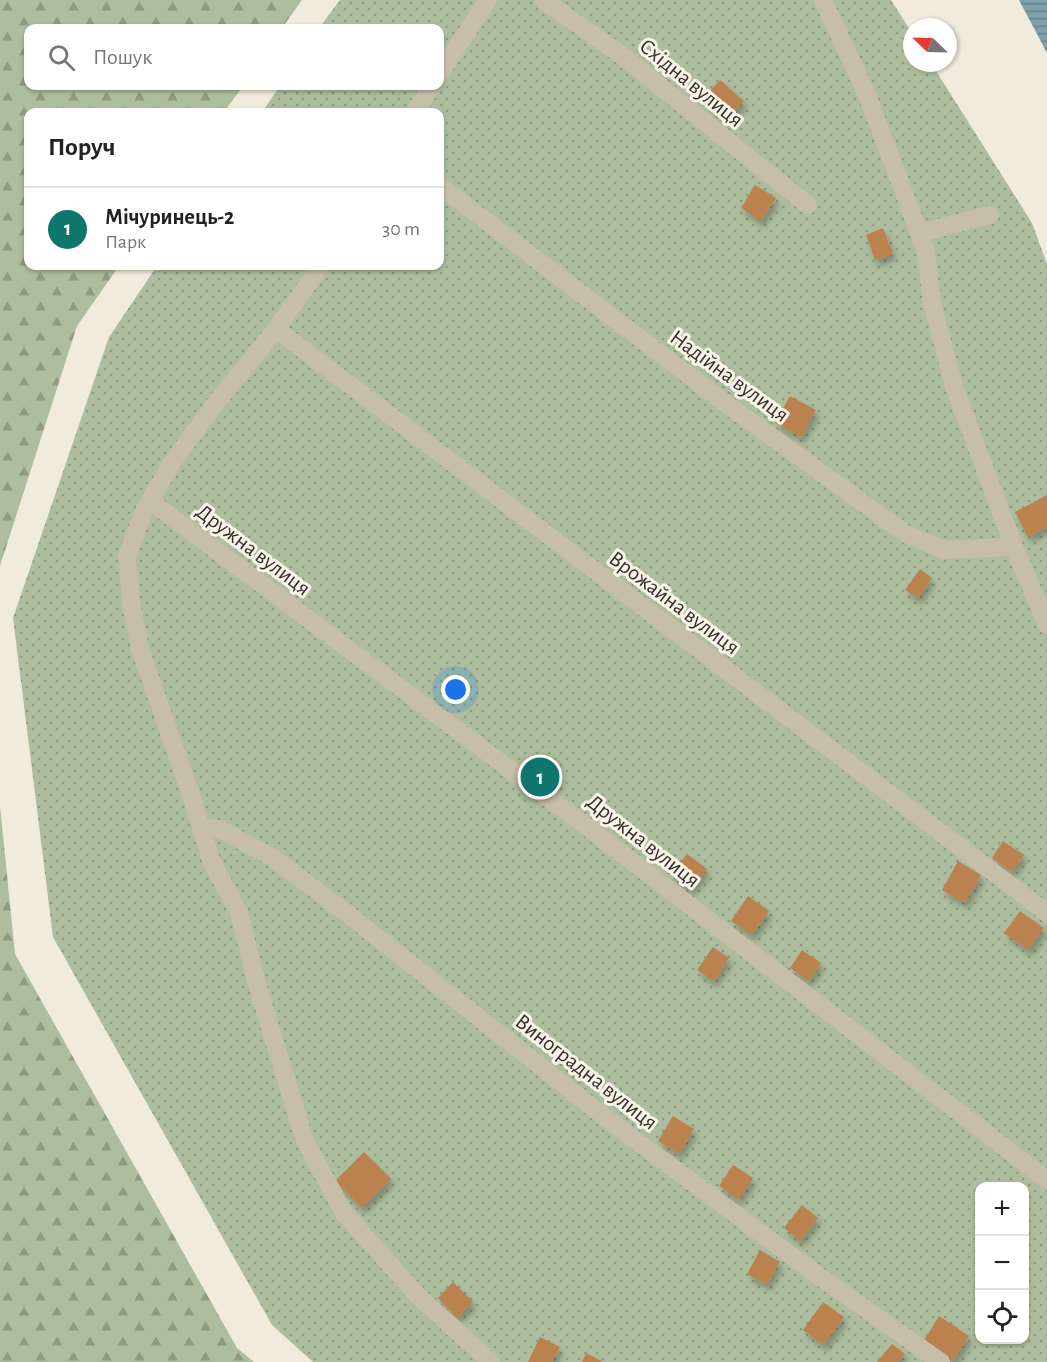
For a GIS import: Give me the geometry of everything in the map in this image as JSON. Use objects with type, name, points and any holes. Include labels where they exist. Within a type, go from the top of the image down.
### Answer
[{"type":"lane","points":[[444,67],[488,0]]},
{"type":"lane","name":"Східна вулиця","points":[[543,0],[616,51],[808,205]]},
{"type":"lane","points":[[823,0],[867,95],[920,233],[926,251],[932,303],[954,386],[1012,542],[1047,626]]},
{"type":"lane","points":[[418,108],[429,90]]},
{"type":"lane","name":"Надійна вулиця","points":[[444,189],[725,403],[906,534],[945,550],[1006,547],[1012,542]]},
{"type":"lane","points":[[920,233],[990,215]]},
{"type":"lane","points":[[318,270],[276,329],[212,408],[173,461],[144,511],[128,556],[131,603],[140,649],[211,860],[239,913],[258,988],[305,1141],[344,1213],[472,1354],[491,1362]]},
{"type":"lane","name":"Врожайна вулиця","points":[[276,329],[1047,913]]},
{"type":"lane","name":"Дружна вулиця","points":[[150,501],[581,822],[1047,1180]]},
{"type":"lane","name":"Виноградна вулиця","points":[[201,827],[221,830],[272,857],[607,1119],[816,1274],[941,1362]]},
{"type":"green space","points":[[0,0],[302,0],[285,24],[24,24],[24,90],[240,90],[227,108],[24,108],[24,270],[116,270],[77,326],[0,566]]},
{"type":"green space","points":[[340,0],[891,0],[903,19],[903,72],[937,72],[1032,223],[1047,264],[1047,1362],[313,1362],[272,1325],[53,937],[13,618],[109,337],[154,270],[444,270],[444,108],[265,108],[277,90],[444,90],[444,24],[322,24]]},
{"type":"green space","points":[[0,806],[15,954],[237,1348],[254,1362],[0,1362]]},
{"type":"water","points":[[1019,0],[1047,0],[1047,53]]},
{"type":"building","points":[[720,80],[744,101],[727,120],[703,98]]},
{"type":"building","points":[[755,185],[776,198],[761,221],[741,208]]},
{"type":"building","points":[[883,228],[893,254],[875,260],[866,235]]},
{"type":"building","points":[[790,396],[816,410],[801,437],[775,423]]},
{"type":"building","points":[[1047,495],[1047,527],[1028,537],[1015,512]]},
{"type":"building","points":[[920,569],[932,578],[918,598],[905,590]]},
{"type":"building","points":[[1003,841],[1024,855],[1012,872],[992,858]]},
{"type":"building","points":[[687,854],[707,869],[691,890],[671,875]]},
{"type":"building","points":[[958,861],[981,875],[965,903],[942,890]]},
{"type":"building","points":[[748,896],[769,911],[752,935],[731,921]]},
{"type":"building","points":[[1020,911],[1044,928],[1028,950],[1004,933]]},
{"type":"building","points":[[713,947],[729,958],[714,981],[697,970]]},
{"type":"building","points":[[802,950],[821,963],[809,981],[790,968]]},
{"type":"building","points":[[673,1116],[694,1129],[679,1154],[658,1141]]},
{"type":"building","points":[[364,1152],[391,1179],[362,1208],[335,1181]]},
{"type":"building","points":[[733,1165],[753,1178],[739,1200],[719,1186]]},
{"type":"building","points":[[802,1205],[818,1218],[800,1241],[784,1228]]},
{"type":"building","points":[[760,1250],[780,1262],[767,1285],[747,1274]]},
{"type":"building","points":[[453,1282],[473,1302],[457,1318],[438,1298]]},
{"type":"building","points":[[823,1302],[844,1317],[824,1345],[803,1330]]},
{"type":"building","points":[[939,1316],[969,1336],[953,1361],[923,1342]]},
{"type":"building","points":[[540,1337],[560,1347],[552,1362],[528,1362]]},
{"type":"building","points":[[892,1344],[905,1354],[898,1362],[877,1362]]},
{"type":"building","points":[[586,1353],[603,1362],[582,1362]]},
{"type":"place","name":"Мічуринець-2","points":[[540,777]]}]
